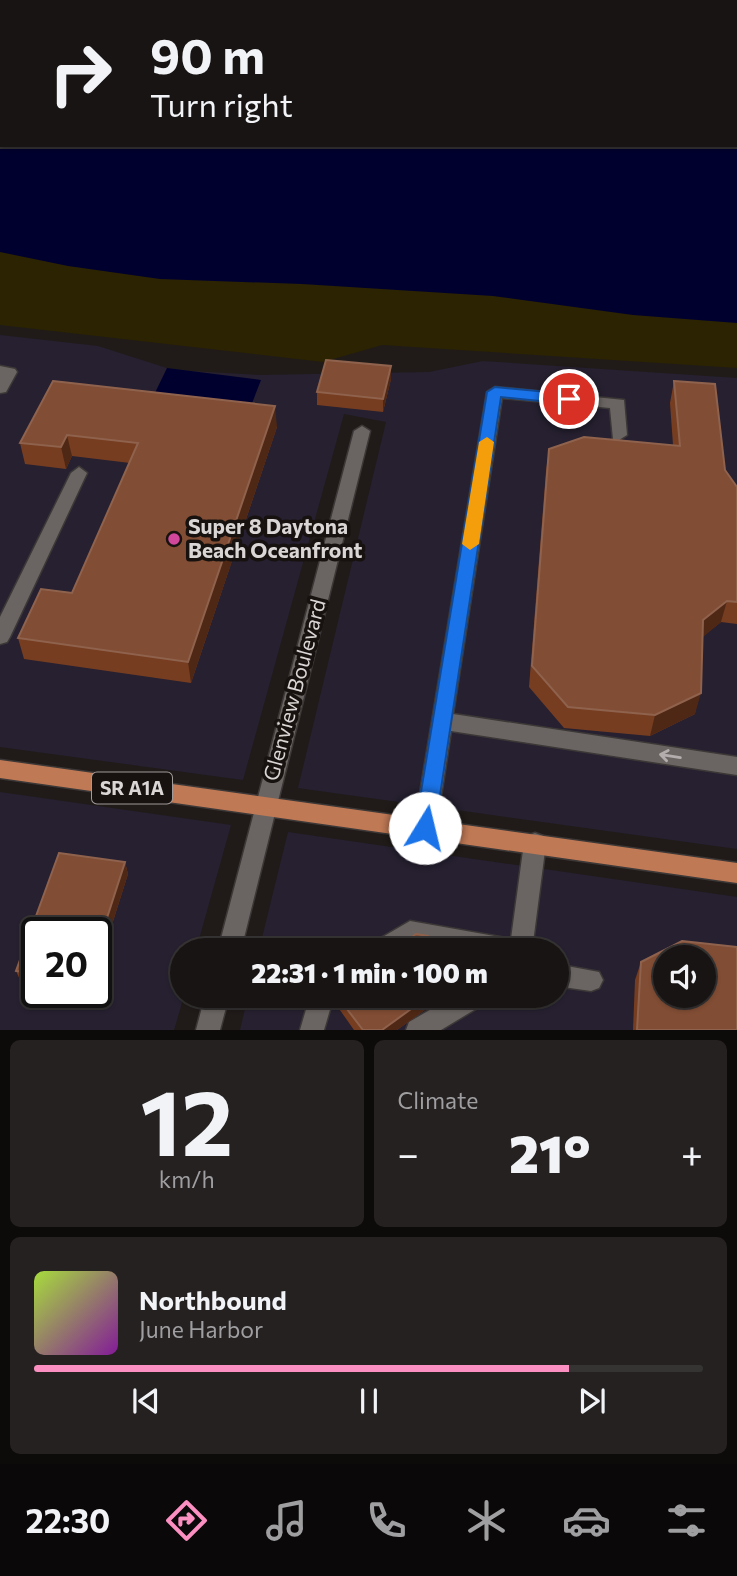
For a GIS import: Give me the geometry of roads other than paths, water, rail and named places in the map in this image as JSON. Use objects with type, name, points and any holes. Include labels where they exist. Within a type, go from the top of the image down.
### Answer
[{"type":"main road","name":"SR A1A","points":[[0,769],[737,873]]},
{"type":"street","points":[[0,371],[9,372],[0,388]]},
{"type":"street","points":[[425,828],[495,392],[618,404],[619,435]]},
{"type":"street","name":"Glenview Boulevard","points":[[232,938],[362,431]]},
{"type":"street","points":[[0,637],[79,473]]},
{"type":"street","points":[[442,721],[737,766]]},
{"type":"street","points":[[523,938],[535,843]]},
{"type":"street","points":[[401,938],[410,932],[443,938]]},
{"type":"street","points":[[569,977],[591,980]]},
{"type":"street","points":[[208,1030],[214,1008]]},
{"type":"street","points":[[312,1030],[318,1008]]},
{"type":"street","points":[[418,1030],[456,1008]]},
{"type":"place","name":"Super 8 Daytona Beach Oceanfront","points":[[174,539]]}]
